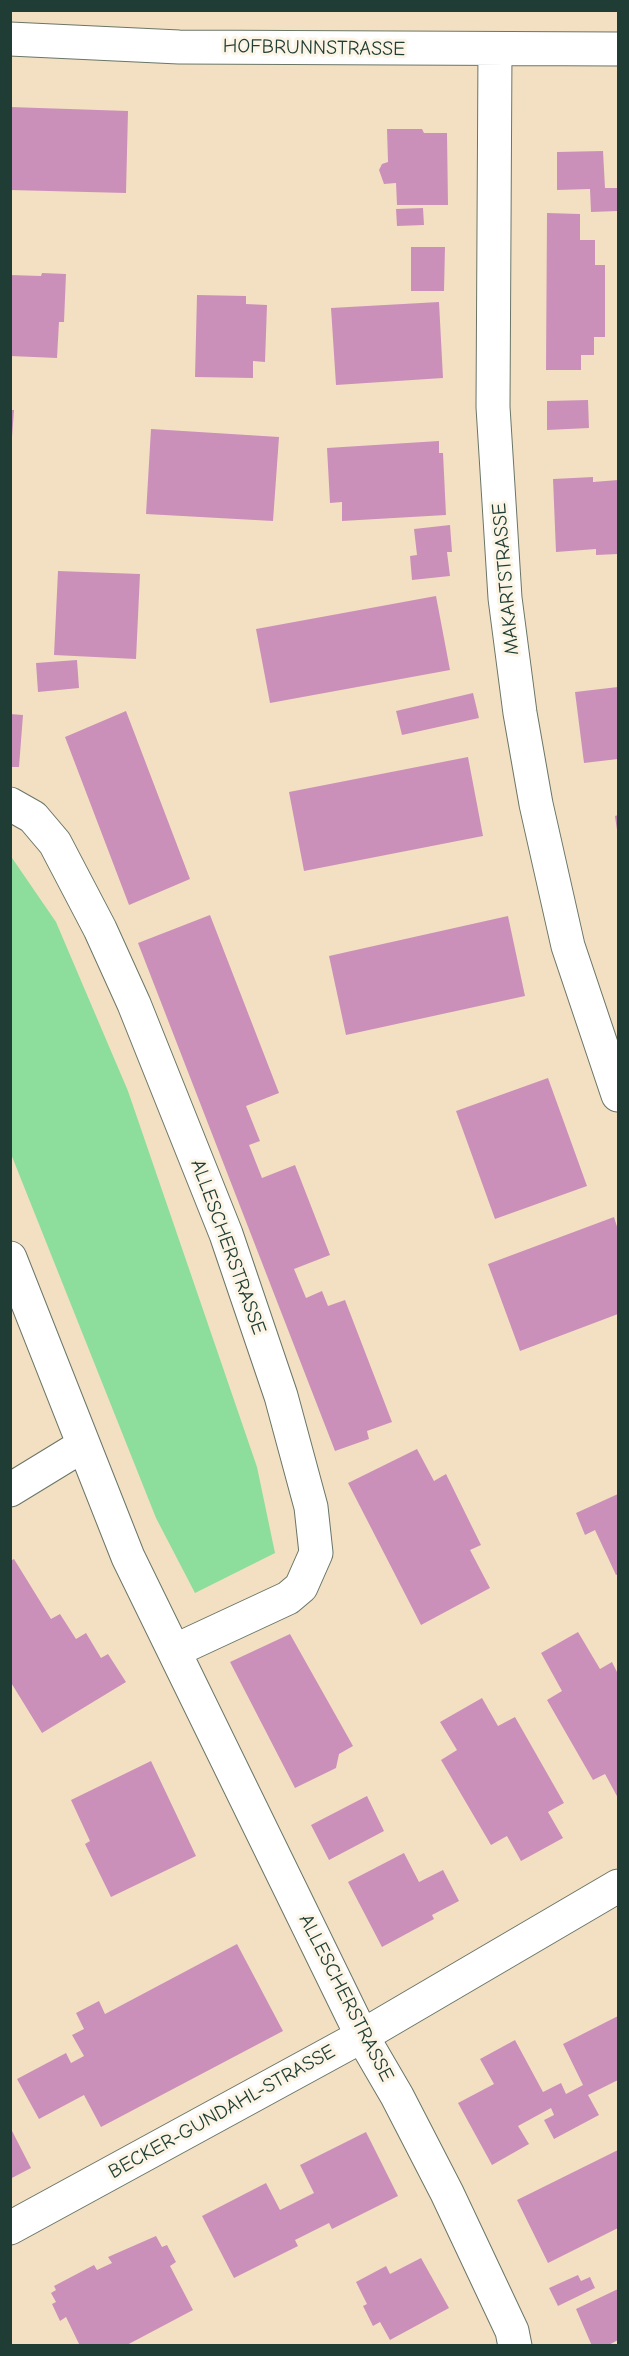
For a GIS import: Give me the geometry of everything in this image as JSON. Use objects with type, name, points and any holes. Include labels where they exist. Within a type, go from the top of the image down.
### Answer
[{"type":"street","name":"HOFBRUNNSTRASSE","points":[[10,39],[179,47],[618,49]]},
{"type":"street","name":"MAKARTSTRASSE","points":[[495,50],[493,407],[508,619],[520,713],[534,793],[568,946],[618,1095]]},
{"type":"street","name":"ALLESCHERSTRASSE","points":[[10,804],[33,818],[55,843],[100,929],[134,1004],[226,1234],[281,1396],[311,1507],[316,1553],[301,1587],[288,1598],[174,1651]]},
{"type":"street","name":"ALLESCHERSTRASSE","points":[[10,1258],[82,1446],[128,1557],[362,2036],[397,2096],[447,2193],[512,2331],[515,2346]]},
{"type":"street","points":[[10,1490],[82,1446]]},
{"type":"street","name":"BECKER-GUNDAHL-STRASSE","points":[[10,2228],[362,2036],[618,1886]]},
{"type":"green space","points":[[10,855],[56,922],[128,1091],[257,1467],[275,1553],[195,1593],[156,1518],[11,1154]]},
{"type":"building","points":[[10,107],[128,111],[126,193],[10,190]]},
{"type":"building","points":[[387,129],[422,129],[424,133],[447,133],[448,205],[397,205],[396,183],[384,184],[379,170],[382,164],[388,162]]},
{"type":"building","points":[[603,151],[605,188],[618,188],[618,211],[591,212],[590,189],[557,190],[557,152]]},
{"type":"building","points":[[423,208],[424,225],[397,226],[396,209]]},
{"type":"building","points":[[547,213],[580,214],[580,240],[595,240],[595,265],[605,265],[605,337],[594,337],[594,355],[581,355],[581,370],[546,370]]},
{"type":"building","points":[[411,247],[445,247],[444,291],[411,291]]},
{"type":"building","points":[[42,273],[66,274],[64,322],[59,322],[57,358],[10,356],[10,275],[41,276]]},
{"type":"building","points":[[197,295],[246,296],[246,304],[267,305],[265,362],[253,361],[253,378],[195,377]]},
{"type":"building","points":[[439,302],[443,378],[336,385],[331,308]]},
{"type":"building","points":[[588,400],[589,428],[547,430],[547,401]]},
{"type":"building","points":[[10,410],[14,410],[12,437],[10,437]]},
{"type":"building","points":[[151,429],[279,437],[273,521],[146,514]]},
{"type":"building","points":[[439,441],[439,453],[443,453],[446,515],[342,521],[342,502],[330,503],[327,448]]},
{"type":"building","points":[[593,477],[593,482],[618,480],[618,554],[596,555],[596,549],[556,552],[553,479]]},
{"type":"building","points":[[450,525],[452,552],[447,552],[450,576],[412,580],[410,556],[417,555],[414,529]]},
{"type":"building","points":[[58,571],[140,574],[136,659],[54,655]]},
{"type":"building","points":[[436,596],[450,670],[270,703],[256,629]]},
{"type":"building","points":[[77,660],[79,688],[38,692],[36,663]]},
{"type":"building","points":[[618,687],[618,759],[584,763],[575,692]]},
{"type":"building","points":[[473,693],[479,718],[402,735],[396,711]]},
{"type":"building","points":[[126,711],[190,879],[129,905],[65,737]]},
{"type":"building","points":[[10,714],[23,715],[19,767],[10,767]]},
{"type":"building","points":[[468,757],[483,836],[304,871],[289,792]]},
{"type":"building","points":[[618,815],[618,830],[617,830],[615,816]]},
{"type":"building","points":[[210,915],[279,1093],[246,1106],[260,1141],[249,1145],[262,1178],[295,1165],[330,1255],[294,1269],[306,1298],[322,1291],[328,1306],[345,1300],[392,1422],[367,1431],[369,1439],[335,1451],[138,943]]},
{"type":"building","points":[[508,916],[525,996],[346,1035],[329,956]]},
{"type":"building","points":[[548,1078],[587,1186],[495,1219],[456,1111]]},
{"type":"building","points":[[614,1217],[618,1230],[618,1314],[520,1351],[488,1264]]},
{"type":"building","points":[[417,1449],[434,1481],[446,1474],[481,1545],[470,1550],[490,1588],[421,1625],[348,1483]]},
{"type":"building","points":[[618,1494],[618,1574],[616,1575],[595,1530],[585,1535],[576,1513]]},
{"type":"building","points":[[14,1559],[51,1619],[60,1614],[76,1639],[86,1633],[101,1658],[108,1654],[126,1682],[42,1733],[10,1681],[10,1561]]},
{"type":"building","points":[[578,1632],[600,1669],[612,1662],[618,1674],[618,1798],[605,1774],[593,1780],[547,1700],[562,1691],[541,1653]]},
{"type":"building","points":[[290,1634],[353,1746],[339,1754],[336,1768],[295,1788],[230,1662]]},
{"type":"building","points":[[482,1698],[498,1726],[515,1717],[564,1803],[548,1812],[563,1838],[521,1861],[507,1836],[491,1845],[441,1760],[457,1750],[440,1722]]},
{"type":"building","points":[[151,1761],[196,1856],[111,1897],[85,1844],[90,1841],[71,1800]]},
{"type":"building","points":[[367,1796],[384,1831],[329,1860],[311,1825]]},
{"type":"building","points":[[404,1853],[419,1882],[443,1870],[459,1901],[432,1915],[434,1919],[382,1947],[348,1882]]},
{"type":"building","points":[[237,1944],[283,2031],[101,2127],[84,2095],[39,2119],[17,2079],[66,2053],[71,2063],[84,2056],[72,2035],[84,2029],[76,2013],[99,2001],[105,2014]]},
{"type":"building","points":[[618,2016],[618,2080],[588,2095],[599,2115],[554,2139],[544,2120],[554,2115],[551,2108],[518,2126],[529,2144],[492,2165],[458,2103],[494,2084],[480,2059],[515,2040],[543,2092],[561,2083],[566,2094],[583,2085],[563,2044]]},
{"type":"building","points":[[10,2127],[31,2168],[10,2179]]},
{"type":"building","points":[[366,2132],[398,2196],[332,2229],[329,2223],[295,2240],[298,2246],[234,2278],[202,2216],[266,2183],[280,2210],[314,2193],[300,2165]]},
{"type":"building","points":[[618,2150],[618,2228],[548,2263],[517,2200]]},
{"type":"building","points":[[156,2236],[162,2247],[167,2245],[176,2262],[170,2266],[193,2310],[125,2346],[80,2346],[66,2317],[60,2321],[52,2304],[56,2302],[51,2293],[56,2290],[54,2286],[94,2265],[97,2270],[112,2263],[108,2257]]},
{"type":"building","points":[[421,2258],[449,2308],[390,2340],[380,2322],[373,2326],[363,2306],[367,2304],[356,2282],[386,2266],[390,2274]]},
{"type":"building","points":[[578,2275],[581,2281],[590,2277],[595,2288],[558,2306],[549,2288]]},
{"type":"building","points":[[618,2289],[618,2340],[607,2346],[592,2346],[576,2309]]}]
